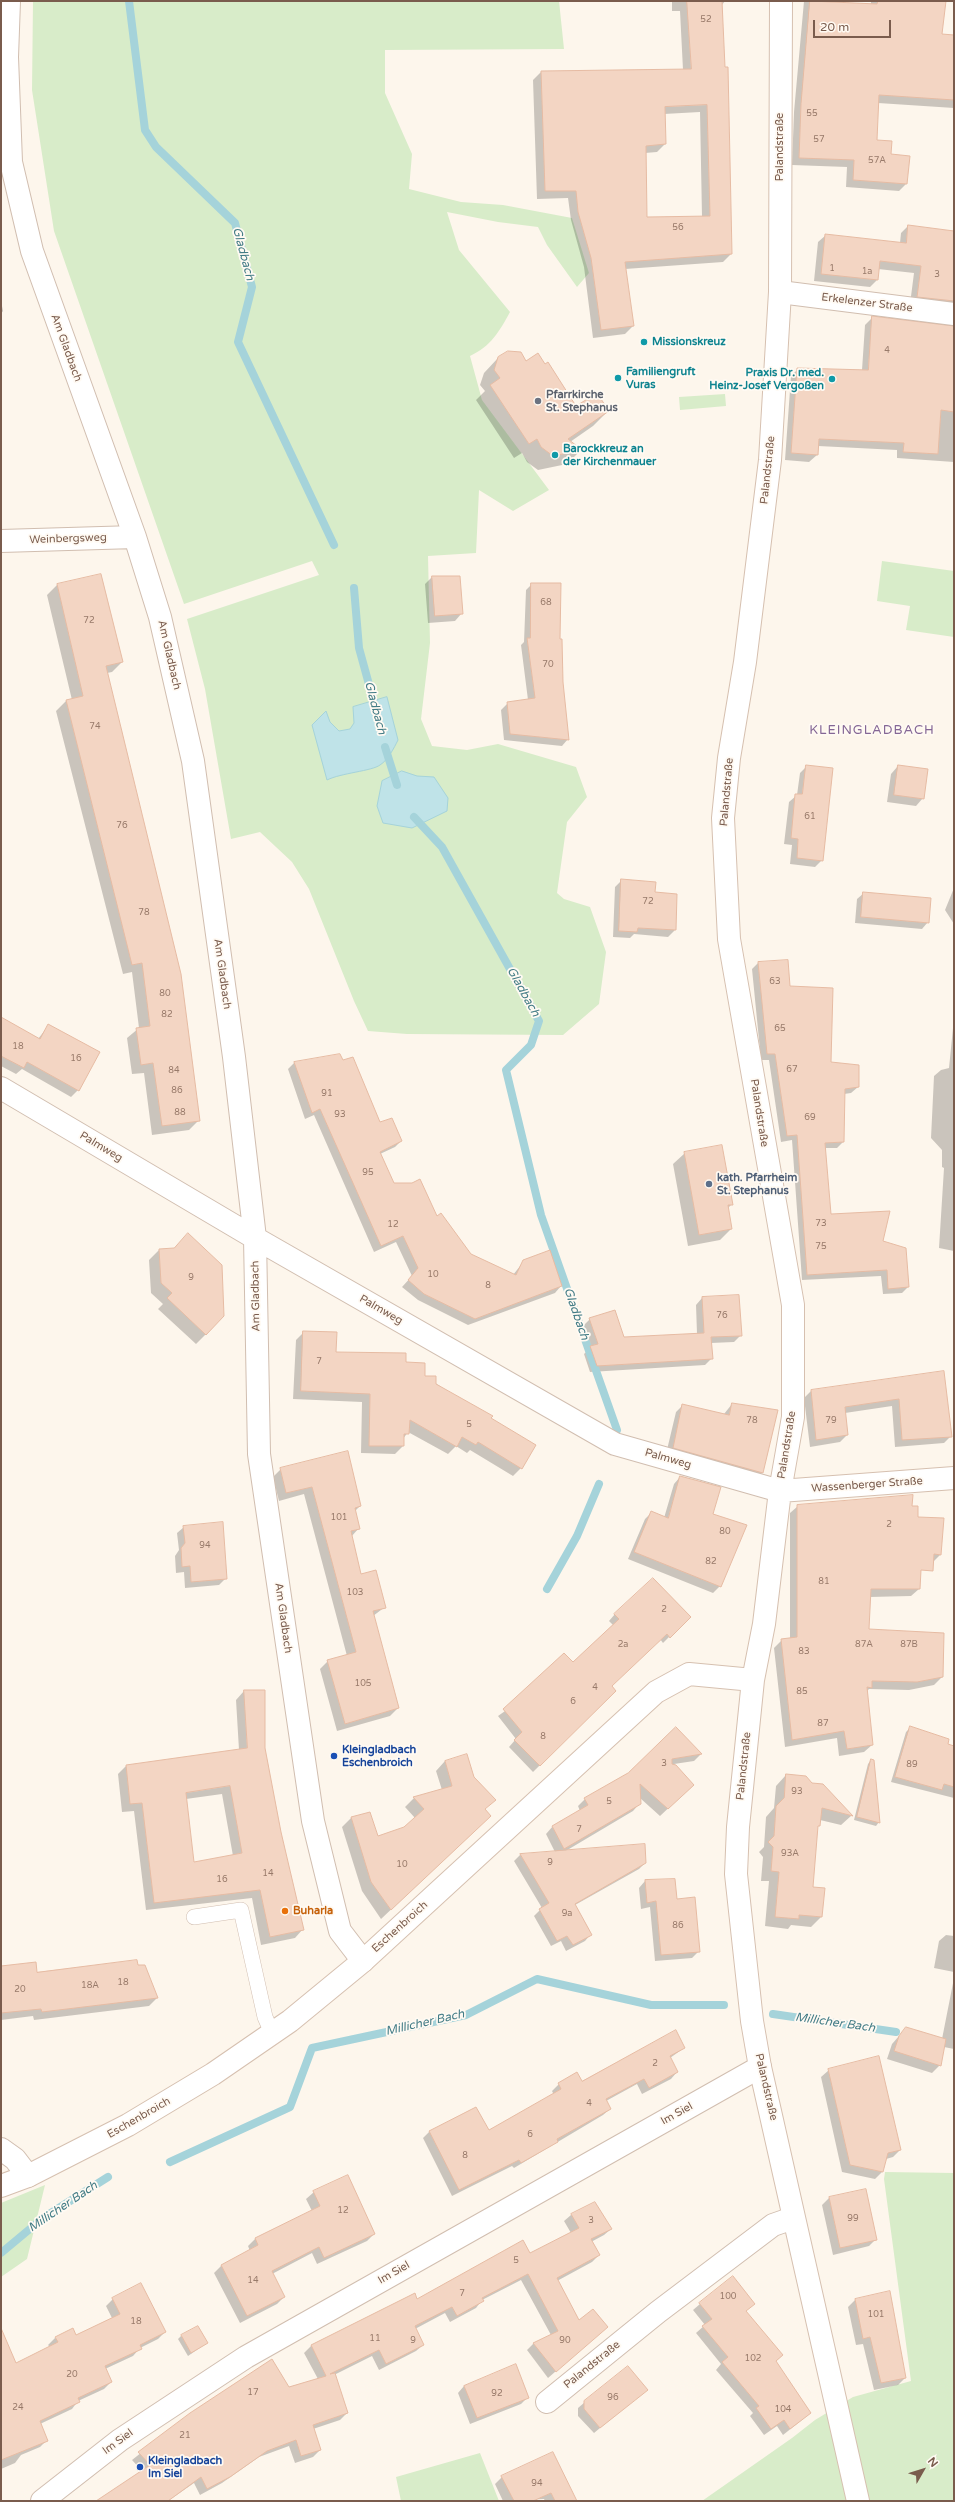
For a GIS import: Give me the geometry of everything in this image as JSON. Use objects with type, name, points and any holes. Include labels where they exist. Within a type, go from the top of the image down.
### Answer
[{"type":"street","name":"Am Gladbach","points":[[9,1],[7,57],[11,162],[32,252],[135,537],[160,617],[192,761],[234,1058],[255,1238],[259,1454],[312,1815],[340,1931],[363,1960]]},
{"type":"street","name":"Palandstraße","points":[[781,1],[780,292],[770,460],[745,662],[729,758],[723,818],[729,939],[793,1305],[793,1417],[780,1491],[764,1624],[753,1680],[738,1826],[736,1874],[752,2021],[760,2067],[782,2156],[793,2218],[858,2501]]},
{"type":"street","name":"Erkelenzer Straße","points":[[780,292],[954,314]]},
{"type":"street","name":"Weinbergsweg","points":[[1,541],[135,537]]},
{"type":"street","name":"Palmweg","points":[[1,1088],[255,1238],[615,1444],[780,1491]]},
{"type":"street","name":"Wassenberger Straße","points":[[780,1491],[954,1478]]},
{"type":"street","name":"Eschenbroich","points":[[1,2186],[28,2176],[128,2125],[213,2074],[272,2033],[363,1960],[656,1692],[690,1674],[753,1680]]},
{"type":"street","name":"Im Siel","points":[[42,2501],[120,2440],[246,2357],[760,2067]]},
{"type":"street","points":[[1,2149],[15,2159],[28,2176]]},
{"type":"street","name":"Palandstraße","points":[[547,2402],[658,2312],[773,2225],[793,2218]]},
{"type":"lane","points":[[194,1917],[241,1910],[265,2016],[272,2033]]},
{"type":"green space","points":[[33,1],[559,1],[564,49],[385,50],[385,93],[412,154],[409,189],[461,202],[503,205],[572,218],[589,273],[577,287],[547,245],[538,227],[498,222],[447,212],[459,250],[510,312],[494,338],[484,348],[470,356],[482,400],[549,490],[513,511],[479,490],[476,553],[428,556],[430,643],[421,719],[432,746],[467,750],[498,744],[576,767],[587,797],[567,822],[557,893],[564,899],[590,907],[606,952],[599,1004],[563,1035],[407,1034],[368,1031],[354,1001],[309,889],[292,862],[260,832],[231,839],[205,689],[187,619],[319,575],[312,561],[184,604],[54,231],[32,90]]},
{"type":"green space","points":[[725,394],[726,406],[680,410],[679,397]]},
{"type":"green space","points":[[882,561],[954,571],[954,637],[906,630],[910,606],[877,601]]},
{"type":"green space","points":[[885,2172],[954,2173],[954,2501],[702,2501],[792,2438],[815,2420],[853,2397],[911,2381],[884,2179]]},
{"type":"green space","points":[[45,2185],[27,2259],[1,2277],[1,2203]]},
{"type":"green space","points":[[480,2453],[499,2501],[401,2501],[396,2477]]},
{"type":"water","points":[[387,697],[398,740],[388,757],[383,763],[376,767],[327,780],[312,725],[326,711],[330,722],[339,731],[350,729],[354,723],[353,707]]},
{"type":"water","points":[[402,771],[417,776],[434,777],[448,798],[447,811],[412,828],[383,823],[377,806],[382,781]]},
{"type":"building","points":[[687,1],[722,1],[725,67],[728,67],[732,254],[625,262],[634,326],[601,330],[591,258],[578,212],[576,191],[545,191],[541,71],[691,69]],"holes":[[[707,105],[710,216],[647,217],[646,146],[666,144],[665,107]]]},
{"type":"building","points":[[810,1],[877,4],[878,1],[946,1],[942,34],[954,35],[954,100],[879,95],[877,140],[892,141],[891,154],[910,156],[907,184],[853,180],[854,160],[799,158],[801,104]]},
{"type":"building","points":[[908,225],[954,231],[954,301],[917,297],[921,266],[880,261],[878,280],[821,274],[825,234],[906,243]]},
{"type":"building","points":[[872,316],[954,326],[954,412],[941,410],[938,454],[903,452],[904,443],[819,439],[818,455],[791,453],[797,368],[868,370]]},
{"type":"building","name":"Pfarrkirche St. Stephanus","points":[[508,351],[521,352],[526,361],[538,353],[545,364],[548,362],[576,406],[597,393],[609,411],[568,439],[582,450],[553,456],[541,447],[537,439],[529,444],[490,385],[500,378],[494,370],[498,357]]},
{"type":"building","points":[[101,574],[123,662],[106,666],[181,974],[200,1121],[162,1126],[153,1063],[141,1065],[136,1028],[150,1026],[142,963],[132,965],[66,700],[83,696],[57,584]]},
{"type":"building","points":[[432,576],[460,576],[463,614],[435,616]]},
{"type":"building","points":[[531,583],[561,583],[560,639],[562,639],[563,682],[569,740],[510,734],[507,702],[535,698],[527,638],[530,638]]},
{"type":"building","points":[[806,765],[833,768],[823,861],[797,858],[798,839],[791,838],[795,794],[802,794]]},
{"type":"building","points":[[898,765],[928,769],[924,799],[894,795]]},
{"type":"building","points":[[621,879],[656,882],[655,892],[677,894],[676,930],[638,928],[637,932],[619,931]]},
{"type":"building","points":[[863,892],[931,898],[929,923],[861,917]]},
{"type":"building","points":[[788,960],[790,986],[833,988],[831,1062],[859,1065],[859,1087],[845,1089],[844,1142],[825,1143],[831,1214],[890,1211],[883,1241],[906,1248],[909,1287],[888,1289],[887,1270],[807,1275],[797,1135],[787,1136],[775,1054],[767,1054],[758,962]]},
{"type":"building","points":[[1,1017],[40,1039],[48,1024],[100,1052],[79,1091],[27,1062],[24,1068],[1,1056]]},
{"type":"building","points":[[340,1054],[343,1060],[353,1057],[380,1122],[392,1118],[402,1141],[380,1152],[394,1183],[412,1183],[420,1179],[437,1216],[441,1213],[471,1254],[516,1275],[523,1260],[550,1250],[562,1286],[475,1319],[424,1294],[408,1280],[418,1268],[403,1236],[381,1246],[320,1109],[312,1113],[294,1062]]},
{"type":"building","name":"kath. Pfarrheim St. Stephanus","points":[[722,1145],[733,1205],[728,1205],[732,1229],[699,1235],[684,1152]]},
{"type":"building","points":[[188,1233],[222,1265],[224,1316],[206,1335],[167,1298],[172,1293],[161,1283],[159,1249],[174,1248]]},
{"type":"building","points":[[739,1295],[742,1336],[711,1337],[713,1359],[597,1366],[590,1346],[598,1344],[589,1318],[615,1310],[624,1337],[704,1333],[702,1297]]},
{"type":"building","points":[[303,1331],[337,1332],[336,1352],[406,1353],[406,1362],[425,1363],[425,1376],[436,1376],[436,1384],[493,1416],[491,1418],[536,1445],[522,1469],[478,1442],[476,1445],[462,1437],[457,1447],[410,1420],[409,1434],[404,1434],[404,1446],[369,1446],[370,1394],[301,1391]]},
{"type":"building","points":[[944,1371],[952,1437],[902,1440],[899,1399],[845,1407],[848,1435],[816,1440],[811,1390]]},
{"type":"building","points":[[732,1403],[778,1410],[763,1473],[673,1448],[682,1404],[729,1415]]},
{"type":"building","points":[[348,1451],[361,1506],[355,1508],[360,1529],[351,1531],[361,1574],[376,1570],[386,1608],[373,1611],[399,1708],[345,1724],[327,1660],[356,1652],[312,1487],[286,1493],[280,1468]]},
{"type":"building","points":[[680,1476],[721,1487],[713,1514],[747,1525],[721,1587],[634,1552],[651,1511],[668,1518]]},
{"type":"building","points":[[913,1495],[912,1506],[918,1506],[918,1517],[944,1518],[941,1555],[934,1554],[933,1571],[921,1570],[920,1589],[871,1589],[869,1629],[944,1633],[943,1677],[917,1682],[872,1681],[872,1688],[867,1687],[873,1745],[847,1749],[844,1731],[792,1740],[781,1639],[797,1637],[797,1505]]},
{"type":"building","points":[[223,1522],[227,1579],[191,1582],[190,1566],[182,1567],[181,1548],[185,1543],[183,1526]]},
{"type":"building","points":[[653,1578],[691,1617],[670,1638],[667,1634],[612,1686],[616,1691],[540,1766],[514,1740],[522,1732],[503,1709],[564,1653],[573,1662],[619,1619],[614,1614]]},
{"type":"building","points":[[244,1690],[265,1690],[265,1748],[281,1832],[304,1930],[270,1937],[260,1890],[154,1903],[142,1803],[130,1804],[126,1765],[247,1748]],"holes":[[[230,1786],[242,1853],[194,1862],[186,1793]]]},
{"type":"building","points":[[910,1726],[949,1739],[948,1744],[954,1746],[954,1787],[944,1784],[942,1790],[895,1777]]},
{"type":"building","points":[[676,1727],[702,1754],[672,1759],[672,1764],[676,1765],[694,1785],[668,1809],[640,1784],[641,1804],[564,1849],[552,1826],[588,1805],[584,1798],[628,1773]]},
{"type":"building","points":[[467,1754],[474,1777],[496,1800],[485,1809],[491,1816],[391,1910],[371,1882],[351,1817],[370,1812],[378,1836],[404,1827],[424,1809],[413,1797],[452,1786],[445,1761]]},
{"type":"building","points":[[871,1759],[874,1760],[880,1823],[857,1817]]},
{"type":"building","points":[[786,1774],[806,1776],[812,1783],[823,1784],[853,1816],[822,1808],[820,1826],[818,1826],[813,1887],[825,1888],[822,1917],[799,1915],[799,1919],[775,1917],[779,1872],[771,1871],[773,1847],[768,1842],[774,1836],[776,1806],[784,1798]]},
{"type":"building","points":[[645,1844],[646,1863],[575,1904],[592,1935],[573,1945],[567,1936],[557,1941],[539,1909],[549,1903],[520,1854]]},
{"type":"building","points":[[675,1879],[677,1899],[695,1897],[700,1952],[661,1955],[656,1901],[647,1903],[645,1880]]},
{"type":"building","points":[[137,1960],[138,1965],[145,1965],[158,1998],[42,2012],[41,2009],[1,2013],[1,1966],[36,1962],[37,1972]]},
{"type":"building","points":[[906,2027],[946,2039],[941,2066],[894,2051],[899,2036]]},
{"type":"building","points":[[676,2030],[685,2048],[670,2056],[678,2072],[649,2088],[644,2079],[606,2099],[611,2109],[557,2139],[558,2142],[521,2163],[519,2160],[459,2190],[429,2131],[476,2107],[489,2130],[561,2089],[558,2083],[577,2072],[582,2081]]},
{"type":"building","points":[[879,2056],[901,2150],[888,2153],[883,2172],[850,2165],[828,2069]]},
{"type":"building","points":[[348,2175],[375,2234],[324,2258],[319,2247],[272,2271],[285,2297],[247,2316],[221,2265],[258,2245],[255,2238],[320,2206],[313,2191]]},
{"type":"building","points":[[866,2189],[877,2240],[840,2248],[829,2197]]},
{"type":"building","points":[[595,2202],[612,2229],[591,2239],[600,2255],[557,2278],[579,2320],[593,2309],[608,2327],[556,2372],[533,2343],[558,2331],[528,2274],[482,2298],[484,2301],[457,2316],[452,2307],[415,2326],[424,2345],[386,2364],[379,2350],[330,2374],[335,2373],[348,2413],[313,2425],[321,2450],[301,2456],[296,2440],[267,2451],[230,2477],[207,2489],[201,2477],[168,2501],[96,2501],[150,2465],[138,2452],[190,2413],[272,2359],[289,2387],[326,2376],[311,2345],[415,2293],[417,2299],[523,2240],[530,2253],[579,2228],[571,2214]]},
{"type":"building","points":[[733,2276],[755,2304],[746,2311],[783,2355],[776,2361],[811,2413],[790,2429],[784,2420],[771,2429],[756,2408],[759,2406],[722,2362],[728,2357],[702,2326],[712,2319],[699,2303]]},
{"type":"building","points":[[141,2283],[166,2332],[140,2345],[142,2349],[105,2366],[112,2382],[78,2398],[80,2402],[40,2421],[48,2441],[1,2460],[1,2328],[16,2363],[58,2342],[55,2337],[73,2328],[76,2335],[120,2314],[112,2298]]},
{"type":"building","points":[[890,2291],[906,2378],[881,2383],[870,2337],[863,2339],[855,2299]]},
{"type":"building","points":[[198,2326],[208,2343],[191,2353],[181,2335]]},
{"type":"building","points":[[516,2364],[529,2398],[477,2418],[464,2386]]},
{"type":"building","points":[[628,2366],[648,2390],[600,2428],[584,2409],[584,2401]]},
{"type":"building","points":[[553,2452],[577,2501],[555,2501],[551,2493],[533,2501],[514,2501],[501,2476]]},
{"type":"waterway","name":"Gladbach","points":[[129,1],[145,130],[156,147],[235,223],[252,287],[238,342],[334,545]]},
{"type":"waterway","name":"Gladbach","points":[[354,588],[359,648],[376,710]]},
{"type":"waterway","name":"Gladbach","points":[[385,747],[397,785]]},
{"type":"waterway","name":"Gladbach","points":[[414,817],[442,847],[539,1021],[531,1045],[506,1070],[541,1215],[617,1430]]},
{"type":"waterway","name":"Gladbach","points":[[547,1589],[577,1536],[599,1484]]},
{"type":"waterway","name":"Millicher Bach","points":[[170,2162],[290,2107],[312,2048],[466,2015],[537,1979],[651,2005],[724,2005]]},
{"type":"waterway","name":"Millicher Bach","points":[[773,2014],[896,2032]]},
{"type":"waterway","name":"Millicher Bach","points":[[1,2253],[43,2218],[108,2177]]},
{"type":"place","name":"Missionskreuz","points":[[644,342]]},
{"type":"place","name":"Familiengruft Vuras","points":[[618,378]]},
{"type":"place","name":"Praxis Dr. med. Heinz-Josef Vergoßen","points":[[832,379]]},
{"type":"place","name":"Pfarrkirche St. Stephanus","points":[[538,401]]},
{"type":"place","name":"Barockkreuz an der Kirchenmauer","points":[[555,455]]},
{"type":"place","name":"kath. Pfarrheim St. Stephanus","points":[[709,1184]]},
{"type":"place","name":"Kleingladbach Eschenbroich","points":[[334,1756]]},
{"type":"place","name":"Buharla","points":[[285,1911]]},
{"type":"place","name":"Kleingladbach Im Siel","points":[[140,2467]]},
{"type":"district","name":"KLEINGLADBACH","points":[[872,731]]}]
